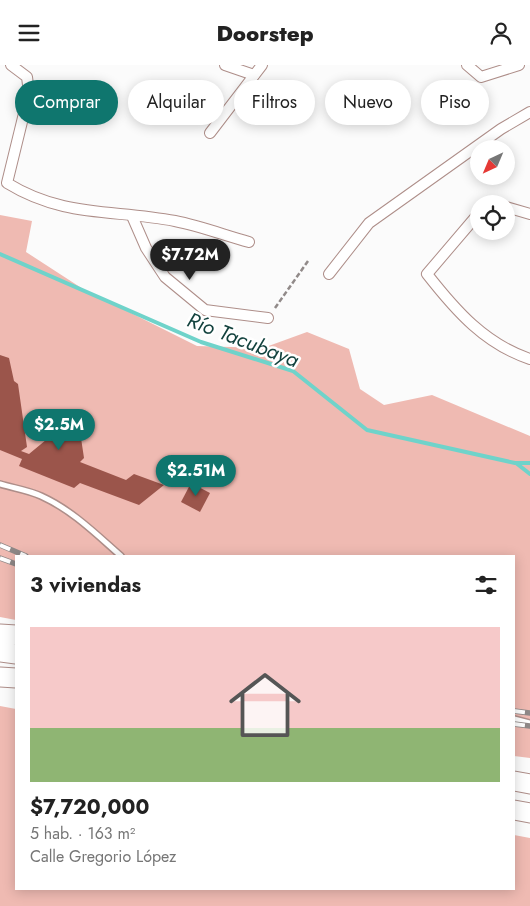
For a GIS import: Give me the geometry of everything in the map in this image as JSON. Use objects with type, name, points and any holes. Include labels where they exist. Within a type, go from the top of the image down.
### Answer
[{"type":"highway","points":[[0,633],[15,635]]},
{"type":"highway","points":[[0,652],[15,654]]},
{"type":"highway","points":[[0,677],[15,678]]},
{"type":"highway","points":[[515,781],[530,783]]},
{"type":"highway","points":[[515,810],[530,813]]},
{"type":"street","points":[[11,65],[27,77],[30,93],[7,183],[27,196],[65,209],[175,221],[249,242]]},
{"type":"street","points":[[225,65],[254,75]]},
{"type":"street","points":[[210,133],[262,65]]},
{"type":"street","points":[[467,65],[482,77],[519,65]]},
{"type":"street","points":[[330,275],[369,223],[501,129],[530,112]]},
{"type":"street","points":[[515,210],[530,214]]},
{"type":"street","points":[[132,216],[146,247],[165,277],[205,310],[268,318]]},
{"type":"street","points":[[470,224],[427,274],[472,326],[505,349],[530,359]]},
{"type":"lane","points":[[0,484],[40,495],[64,509],[86,525],[120,555]]},
{"type":"lane","points":[[515,719],[530,723]]},
{"type":"path","points":[[268,318],[308,261]]},
{"type":"shaded area","points":[[0,215],[32,221],[26,252],[83,289],[197,346],[263,348],[307,332],[349,349],[360,389],[384,405],[432,395],[530,436],[530,758],[515,756],[515,555],[15,555],[15,620],[0,617]]},
{"type":"shaded area","points":[[0,706],[15,709],[15,890],[515,890],[515,835],[530,838],[530,906],[0,906]]},
{"type":"building","points":[[0,355],[9,358],[14,381],[18,384],[27,447],[21,451],[29,454],[58,430],[81,438],[84,458],[80,462],[126,480],[134,474],[164,485],[139,505],[80,483],[74,488],[19,466],[22,459],[0,450]]},
{"type":"building","points":[[191,483],[210,493],[200,512],[181,502]]},
{"type":"waterway","name":"Río Tacubaya","points":[[0,254],[201,342],[293,371],[367,430],[515,463],[530,463]]},
{"type":"waterway","points":[[516,463],[530,474]]},
{"type":"railway","points":[[0,545],[24,555]]},
{"type":"railway","points":[[0,558],[15,564]]},
{"type":"railway","points":[[515,711],[530,713]]},
{"type":"railway","points":[[515,724],[530,726]]}]
